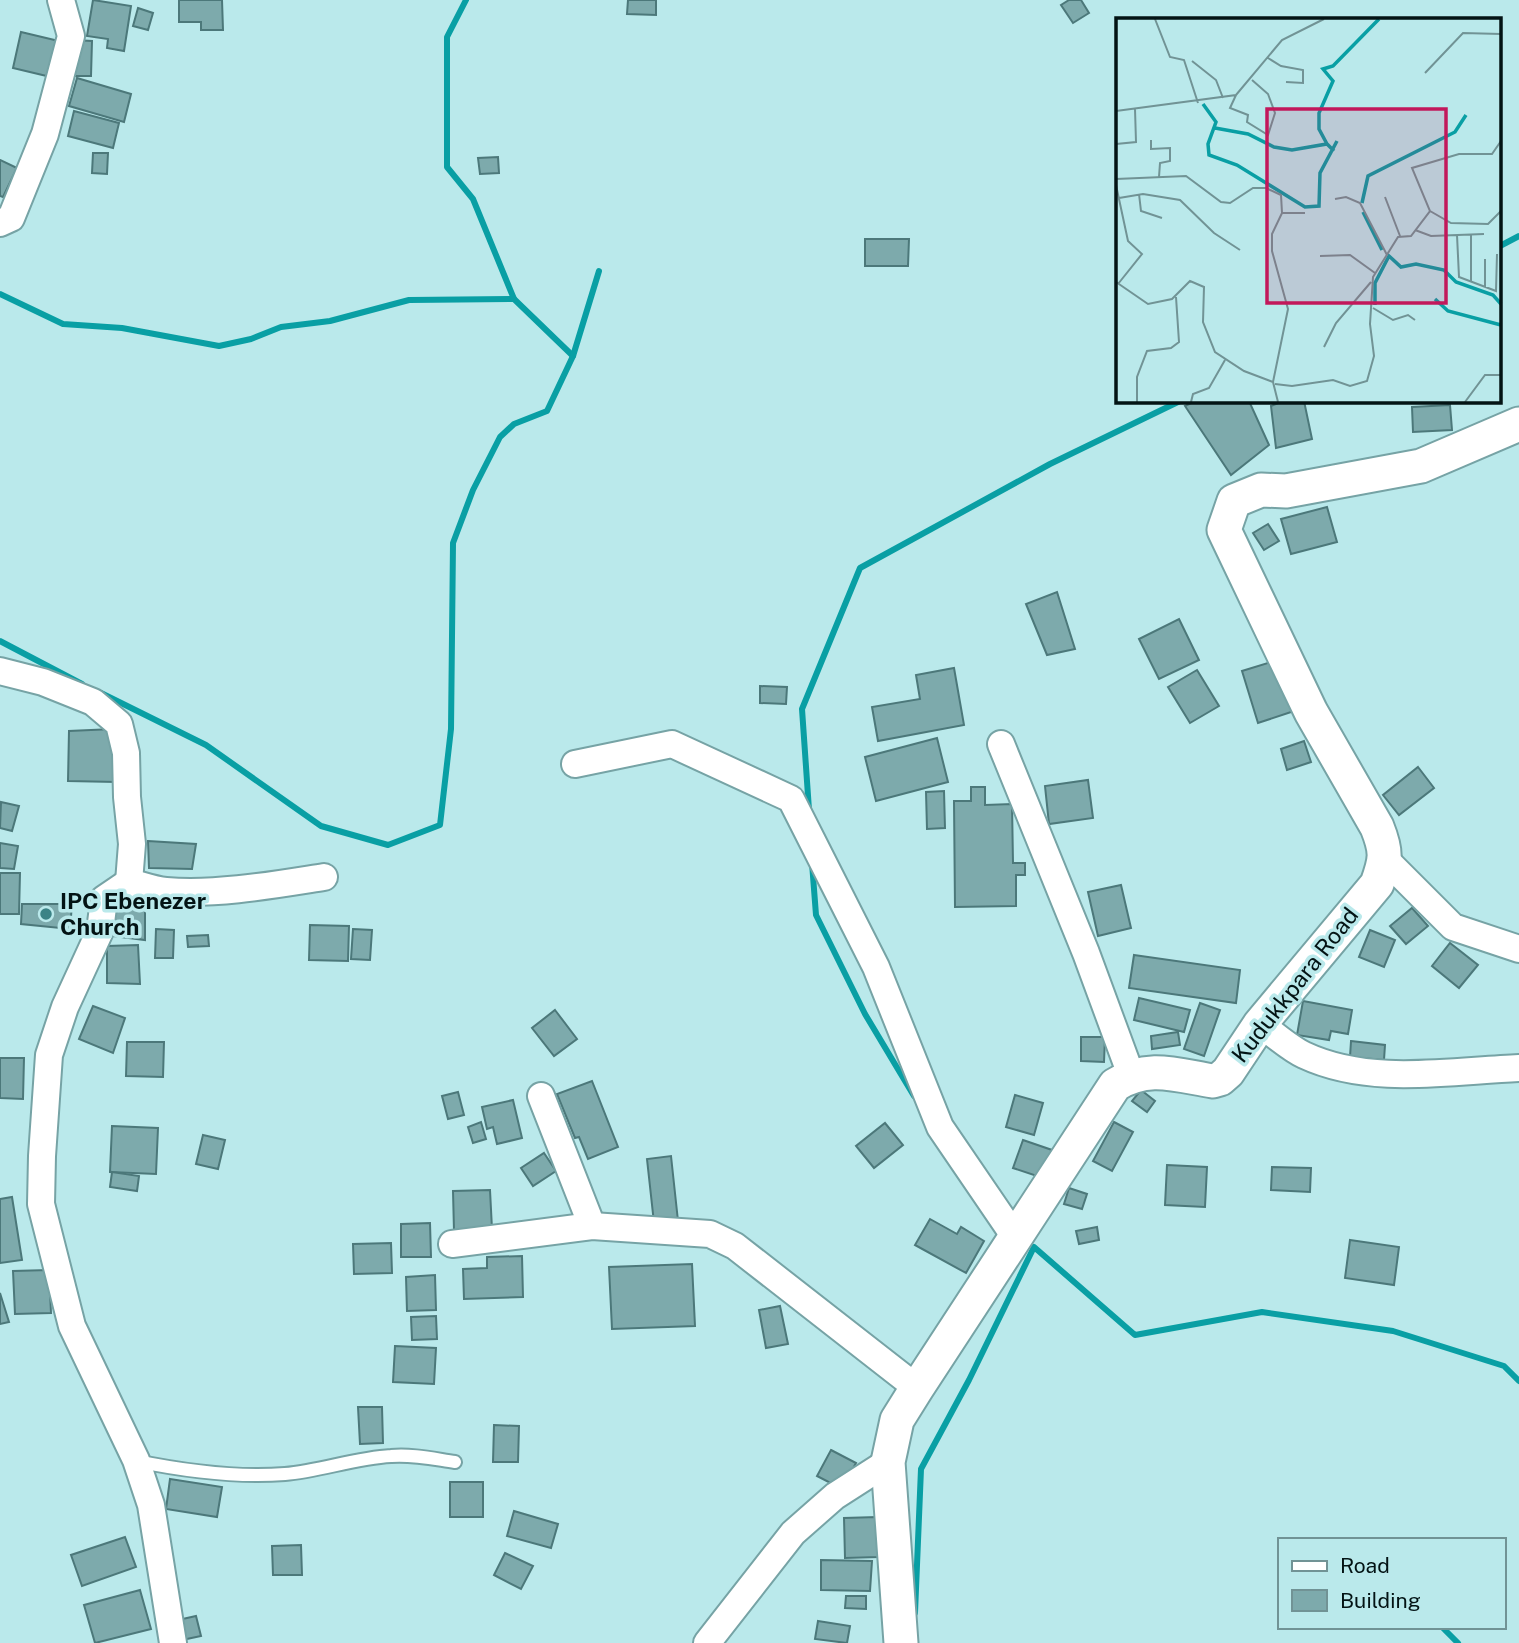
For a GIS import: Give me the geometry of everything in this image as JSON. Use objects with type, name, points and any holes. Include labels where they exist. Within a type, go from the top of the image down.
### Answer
[{"type":"street","points":[[0,223],[11,218],[45,134],[71,36],[61,0]]},
{"type":"street","points":[[1519,424],[1421,466],[1286,491],[1261,490],[1234,501],[1224,530],[1311,712],[1377,827],[1386,860],[1453,928],[1519,949]]},
{"type":"street","points":[[0,671],[44,682],[93,702],[119,724],[126,752],[132,844],[129,882]]},
{"type":"street","points":[[575,764],[672,744],[791,799],[876,967],[940,1126],[1015,1237]]},
{"type":"street","points":[[901,1643],[888,1462],[897,1420],[1115,1085],[1131,1075],[1086,953],[1002,744]]},
{"type":"street","name":"Kudukkpara Road","points":[[1131,1075],[1155,1072],[1213,1081],[1220,1079],[1228,1072],[1260,1024],[1377,884],[1386,860]]},
{"type":"street","points":[[173,1643],[151,1505],[136,1460],[72,1326],[41,1204],[48,1055],[65,1007],[100,931],[104,899],[129,882],[164,891],[196,891],[324,877]]},
{"type":"street","points":[[1260,1024],[1303,1054],[1347,1070],[1394,1074],[1519,1068]]},
{"type":"street","points":[[541,1096],[592,1226]]},
{"type":"street","points":[[452,1244],[592,1226],[710,1234],[735,1246],[917,1388]]},
{"type":"street","points":[[707,1643],[793,1532],[835,1496],[888,1462]]},
{"type":"lane","points":[[136,1460],[186,1471],[246,1474],[287,1474],[340,1462],[393,1455],[455,1461]]},
{"type":"building","points":[[93,0],[131,6],[124,51],[107,48],[108,39],[87,36]]},
{"type":"building","points":[[179,0],[222,0],[223,30],[201,30],[201,22],[179,22]]},
{"type":"building","points":[[628,0],[656,0],[656,15],[627,14]]},
{"type":"building","points":[[1069,0],[1081,0],[1089,13],[1073,23],[1061,5]]},
{"type":"building","points":[[138,8],[153,13],[148,30],[133,26]]},
{"type":"building","points":[[21,32],[63,42],[55,78],[13,68]]},
{"type":"building","points":[[74,40],[92,41],[91,76],[73,76]]},
{"type":"building","points":[[77,78],[131,94],[124,122],[69,106]]},
{"type":"building","points":[[74,111],[119,123],[113,148],[68,136]]},
{"type":"building","points":[[93,153],[108,153],[107,174],[92,173]]},
{"type":"building","points":[[498,157],[499,173],[480,174],[478,158]]},
{"type":"building","points":[[0,160],[17,168],[3,197],[0,196]]},
{"type":"building","points":[[865,239],[909,239],[908,266],[865,266]]},
{"type":"building","points":[[1193,402],[1249,402],[1269,445],[1231,475],[1185,406]]},
{"type":"building","points":[[1281,402],[1304,402],[1312,439],[1276,448],[1271,406]]},
{"type":"building","points":[[1450,405],[1452,430],[1413,432],[1412,407]]},
{"type":"building","points":[[1327,507],[1337,542],[1291,554],[1281,519]]},
{"type":"building","points":[[1268,524],[1279,541],[1264,550],[1253,533]]},
{"type":"building","points":[[1057,592],[1075,649],[1047,655],[1026,604]]},
{"type":"building","points":[[1179,619],[1199,660],[1159,679],[1139,639]]},
{"type":"building","points":[[1281,659],[1297,710],[1258,723],[1242,671]]},
{"type":"building","points":[[954,668],[964,725],[878,741],[872,707],[920,699],[916,675]]},
{"type":"building","points":[[1197,670],[1219,706],[1190,723],[1168,687]]},
{"type":"building","points":[[760,686],[787,687],[786,704],[760,703]]},
{"type":"building","points":[[113,729],[116,782],[68,781],[69,731]]},
{"type":"building","points":[[937,738],[948,782],[876,801],[865,757]]},
{"type":"building","points":[[1304,741],[1311,762],[1287,770],[1281,749]]},
{"type":"building","points":[[1418,767],[1434,788],[1399,815],[1383,795]]},
{"type":"building","points":[[1088,780],[1093,818],[1049,824],[1045,786]]},
{"type":"building","points":[[971,787],[985,787],[985,805],[1012,804],[1013,863],[1025,863],[1025,875],[1016,875],[1016,906],[955,907],[954,801],[971,801]]},
{"type":"building","points":[[944,791],[945,828],[927,829],[926,792]]},
{"type":"building","points":[[1,802],[19,806],[12,831],[0,828]]},
{"type":"building","points":[[148,841],[196,844],[192,869],[149,868]]},
{"type":"building","points":[[0,843],[18,846],[14,869],[0,868]]},
{"type":"building","points":[[0,873],[20,873],[19,914],[0,914]]},
{"type":"building","points":[[1121,885],[1131,928],[1098,936],[1088,892]]},
{"type":"building","name":"IPC Ebenezer Church","points":[[22,904],[72,904],[70,929],[21,924]]},
{"type":"building","points":[[114,907],[145,908],[145,940],[114,936]]},
{"type":"building","points":[[1412,908],[1428,926],[1406,944],[1390,926]]},
{"type":"building","points":[[310,925],[349,926],[348,961],[309,960]]},
{"type":"building","points":[[156,929],[174,930],[173,958],[155,958]]},
{"type":"building","points":[[353,929],[372,930],[370,960],[351,959]]},
{"type":"building","points":[[1370,930],[1395,940],[1384,967],[1359,957]]},
{"type":"building","points":[[208,935],[209,946],[188,947],[187,936]]},
{"type":"building","points":[[1450,943],[1478,965],[1459,988],[1432,966]]},
{"type":"building","points":[[138,945],[140,984],[107,983],[107,946]]},
{"type":"building","points":[[1134,955],[1240,970],[1236,1003],[1129,988]]},
{"type":"building","points":[[1139,998],[1190,1010],[1184,1032],[1134,1020]]},
{"type":"building","points":[[1303,1001],[1352,1010],[1348,1034],[1331,1031],[1329,1040],[1297,1035]]},
{"type":"building","points":[[1200,1003],[1220,1010],[1204,1056],[1184,1049]]},
{"type":"building","points":[[93,1006],[125,1018],[113,1053],[79,1039]]},
{"type":"building","points":[[555,1010],[577,1039],[554,1056],[532,1028]]},
{"type":"building","points":[[1178,1032],[1180,1045],[1152,1049],[1151,1036]]},
{"type":"building","points":[[1081,1037],[1105,1037],[1104,1062],[1081,1061]]},
{"type":"building","points":[[1351,1041],[1385,1045],[1384,1060],[1350,1057]]},
{"type":"building","points":[[127,1042],[164,1042],[163,1077],[126,1076]]},
{"type":"building","points":[[0,1058],[24,1058],[23,1099],[0,1098]]},
{"type":"building","points":[[592,1081],[618,1147],[588,1159],[579,1137],[575,1138],[557,1094]]},
{"type":"building","points":[[1141,1090],[1155,1101],[1147,1112],[1132,1101]]},
{"type":"building","points":[[458,1092],[464,1115],[448,1119],[442,1096]]},
{"type":"building","points":[[1015,1095],[1043,1103],[1034,1135],[1006,1127]]},
{"type":"building","points":[[513,1100],[522,1138],[497,1144],[493,1127],[487,1129],[482,1107]]},
{"type":"building","points":[[481,1122],[486,1139],[473,1143],[468,1127]]},
{"type":"building","points":[[1114,1122],[1133,1132],[1112,1171],[1093,1161]]},
{"type":"building","points":[[885,1123],[903,1145],[874,1168],[856,1146]]},
{"type":"building","points":[[112,1126],[158,1128],[156,1174],[110,1172]]},
{"type":"building","points":[[203,1135],[225,1140],[218,1169],[196,1164]]},
{"type":"building","points":[[1023,1140],[1052,1150],[1043,1178],[1013,1168]]},
{"type":"building","points":[[544,1153],[556,1171],[533,1186],[521,1168]]},
{"type":"building","points":[[671,1156],[678,1221],[654,1223],[647,1159]]},
{"type":"building","points":[[1167,1165],[1207,1167],[1205,1207],[1165,1205]]},
{"type":"building","points":[[1272,1167],[1311,1168],[1310,1192],[1271,1190]]},
{"type":"building","points":[[112,1172],[139,1176],[137,1191],[110,1187]]},
{"type":"building","points":[[1069,1188],[1087,1194],[1082,1209],[1064,1204]]},
{"type":"building","points":[[490,1190],[492,1229],[454,1231],[453,1191]]},
{"type":"building","points":[[12,1197],[22,1260],[0,1263],[0,1199]]},
{"type":"building","points":[[930,1219],[957,1234],[961,1227],[984,1241],[966,1273],[915,1245]]},
{"type":"building","points":[[430,1223],[431,1257],[401,1257],[401,1224]]},
{"type":"building","points":[[1097,1227],[1099,1240],[1079,1244],[1076,1231]]},
{"type":"building","points":[[1350,1240],[1399,1247],[1394,1285],[1345,1278]]},
{"type":"building","points":[[391,1243],[392,1273],[354,1274],[353,1244]]},
{"type":"building","points":[[522,1256],[523,1297],[464,1299],[463,1269],[487,1268],[487,1257]]},
{"type":"building","points":[[692,1264],[695,1326],[612,1329],[609,1267]]},
{"type":"building","points":[[49,1270],[51,1313],[15,1314],[13,1271]]},
{"type":"building","points":[[435,1275],[436,1310],[407,1311],[406,1277]]},
{"type":"building","points":[[0,1293],[9,1322],[0,1324]]},
{"type":"building","points":[[780,1306],[788,1344],[766,1348],[759,1310]]},
{"type":"building","points":[[436,1316],[437,1339],[412,1340],[411,1317]]},
{"type":"building","points":[[395,1346],[436,1348],[434,1384],[393,1382]]},
{"type":"building","points":[[358,1407],[382,1407],[383,1443],[360,1444]]},
{"type":"building","points":[[494,1425],[519,1426],[518,1462],[493,1462]]},
{"type":"building","points":[[831,1450],[856,1463],[842,1489],[817,1476]]},
{"type":"building","points":[[170,1479],[222,1487],[217,1517],[166,1509]]},
{"type":"building","points":[[450,1482],[483,1482],[483,1517],[450,1517]]},
{"type":"building","points":[[514,1511],[558,1524],[551,1548],[507,1536]]},
{"type":"building","points":[[877,1517],[879,1557],[845,1558],[844,1518]]},
{"type":"building","points":[[125,1537],[136,1567],[82,1586],[71,1555]]},
{"type":"building","points":[[301,1545],[302,1575],[273,1575],[272,1546]]},
{"type":"building","points":[[505,1553],[533,1566],[521,1589],[494,1575]]},
{"type":"building","points":[[821,1560],[872,1561],[870,1591],[821,1590]]},
{"type":"building","points":[[140,1590],[151,1629],[95,1643],[84,1605]]},
{"type":"building","points":[[846,1596],[866,1596],[866,1609],[845,1608]]},
{"type":"building","points":[[196,1616],[201,1636],[182,1640],[178,1620]]},
{"type":"building","points":[[818,1621],[850,1626],[847,1643],[815,1639]]},
{"type":"waterway","points":[[466,0],[447,37],[447,167],[473,199],[514,299]]},
{"type":"waterway","points":[[1502,245],[1519,236]]},
{"type":"waterway","points":[[101,693],[206,745],[321,826],[388,845],[440,825],[451,729],[453,543],[473,490],[500,437],[514,424],[547,411],[573,356],[599,271]]},
{"type":"waterway","points":[[0,294],[63,324],[122,328],[219,346],[251,339],[281,327],[330,321],[409,300],[514,299],[573,356]]},
{"type":"waterway","points":[[809,810],[802,709],[860,568],[1050,464],[1178,402]]},
{"type":"waterway","points":[[0,641],[82,684]]},
{"type":"waterway","points":[[812,863],[816,915],[865,1014],[914,1096]]},
{"type":"waterway","points":[[915,1613],[921,1469],[969,1380],[1034,1247],[1135,1335],[1262,1312],[1393,1331],[1504,1366],[1519,1381]]},
{"type":"waterway","points":[[1444,1629],[1458,1643]]},
{"type":"place","name":"IPC Ebenezer Church","points":[[46,914]]}]
